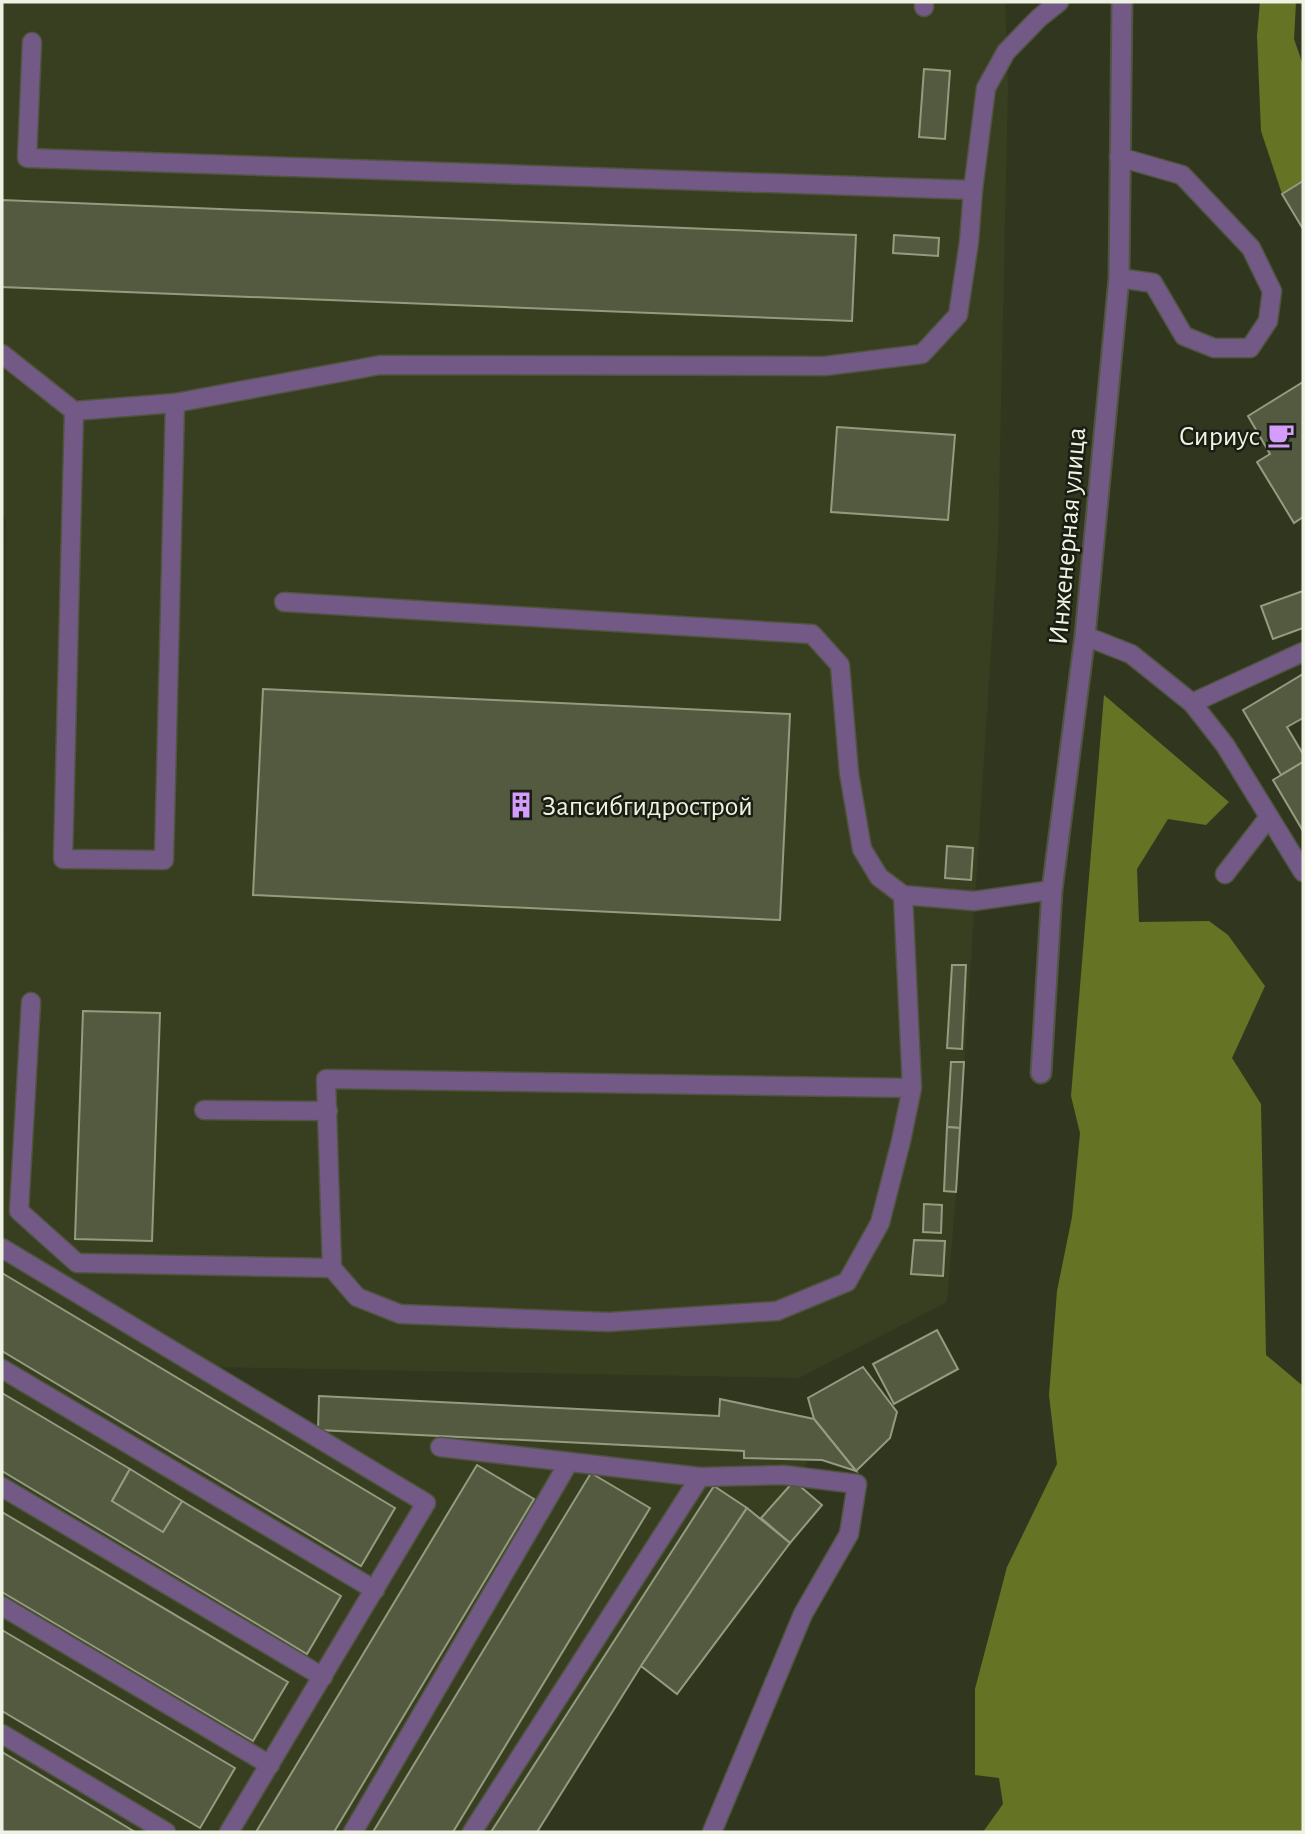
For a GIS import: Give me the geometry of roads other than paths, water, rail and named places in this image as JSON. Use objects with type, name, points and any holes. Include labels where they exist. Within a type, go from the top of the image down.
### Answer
[{"type":"street","name":"Инженерная улица","points":[[1041,1073],[1052,890],[1085,636],[1119,278],[1122,2]]},
{"type":"lane","points":[[2,354],[74,411],[175,402],[380,365],[825,366],[922,354],[958,315],[986,88],[1006,52],[1038,18],[1059,2]]},
{"type":"lane","points":[[32,42],[27,158],[973,190]]},
{"type":"lane","points":[[1119,157],[1182,175],[1251,248],[1272,291],[1268,321],[1250,348],[1214,348],[1184,336],[1153,283],[1119,278]]},
{"type":"lane","points":[[74,411],[63,859],[164,860],[175,402]]},
{"type":"lane","points":[[284,602],[812,634],[840,665],[849,773],[862,849],[879,877],[903,895],[974,901],[1052,890]]},
{"type":"lane","points":[[1085,636],[1131,654],[1192,703],[1225,745],[1303,872]]},
{"type":"lane","points":[[1192,703],[1303,652]]},
{"type":"lane","points":[[1225,874],[1269,817]]},
{"type":"lane","points":[[903,895],[912,1088],[880,1223],[847,1282],[777,1311],[608,1322],[400,1314],[358,1297],[332,1268],[326,1079],[912,1088]]},
{"type":"lane","points":[[31,1002],[19,1211],[77,1263],[332,1268]]},
{"type":"lane","points":[[204,1110],[328,1111]]},
{"type":"lane","points":[[2,1248],[426,1503],[229,1832]]},
{"type":"lane","points":[[2,1369],[375,1590]]},
{"type":"lane","points":[[440,1447],[700,1477],[784,1475],[857,1485],[849,1534],[803,1614],[712,1832]]},
{"type":"lane","points":[[354,1832],[569,1462]]},
{"type":"lane","points":[[472,1832],[700,1477]]},
{"type":"lane","points":[[2,1487],[323,1677]]},
{"type":"lane","points":[[2,1606],[270,1765]]},
{"type":"lane","points":[[2,1734],[166,1832]]},
{"type":"place","name":"Сириус","points":[[1281,435]]},
{"type":"place","name":"Запсибгидрострой","points":[[521,805]]}]
